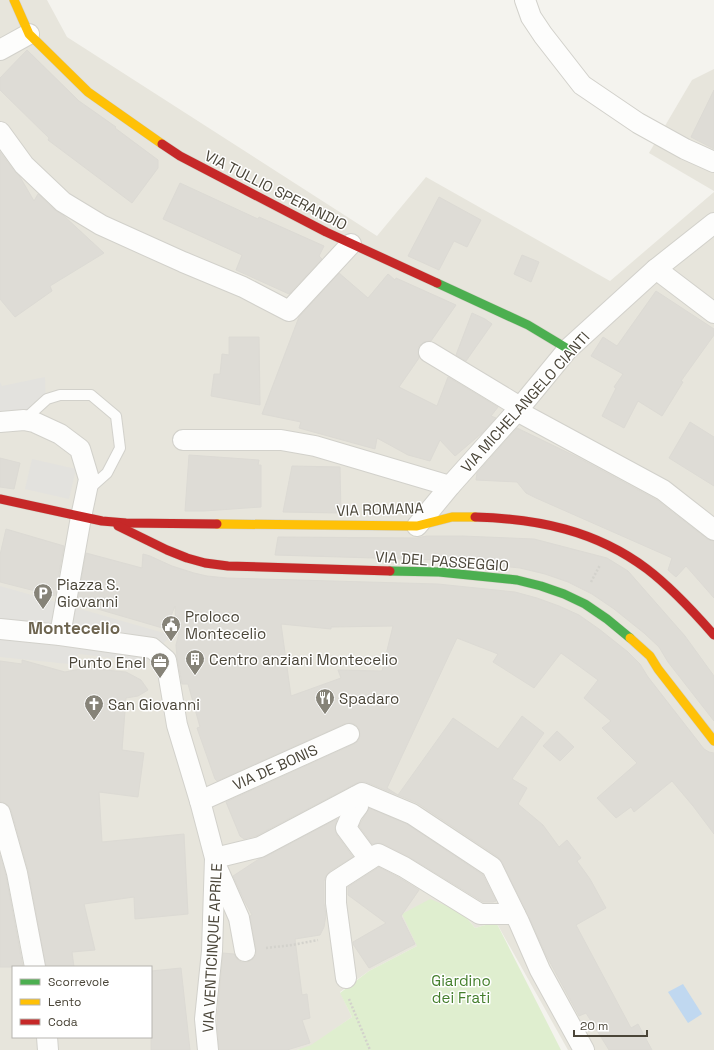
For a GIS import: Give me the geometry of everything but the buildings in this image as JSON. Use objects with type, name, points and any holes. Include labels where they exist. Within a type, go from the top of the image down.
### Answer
[{"type":"street","name":"VIA TULLIO SPERANDIO","points":[[14,0],[29,34],[88,92],[180,156],[326,232],[528,325],[568,349]]},
{"type":"street","points":[[525,0],[531,17],[542,35],[582,85],[638,123],[685,149],[714,162]]},
{"type":"street","points":[[0,50],[29,34]]},
{"type":"street","points":[[0,132],[24,165],[63,202],[101,225],[243,287],[289,311],[351,244]]},
{"type":"street","name":"VIA MICHELANGELO CIANTI","points":[[416,526],[568,349],[656,269],[714,224]]},
{"type":"street","points":[[656,269],[714,313]]},
{"type":"street","points":[[429,352],[518,409],[663,490],[714,530]]},
{"type":"street","points":[[0,422],[24,420],[34,422],[60,434],[80,449],[89,479],[60,635]]},
{"type":"street","points":[[183,440],[281,440],[315,446],[450,486]]},
{"type":"street","name":"VIA ROMANA","points":[[0,499],[112,522],[416,526],[452,517],[505,518],[524,520],[580,533],[622,551],[657,576],[687,605],[714,635]]},
{"type":"street","name":"VIA DEL PASSEGGIO","points":[[112,522],[169,551],[198,562],[228,566],[359,571],[439,572],[517,580],[564,594],[585,604],[607,619],[650,656],[658,669],[714,741]]},
{"type":"street","points":[[0,629],[60,635],[152,648],[166,660],[178,725],[200,801],[215,861],[239,918],[245,951]]},
{"type":"street","name":"VIA DE BONIS","points":[[200,801],[349,734]]},
{"type":"street","name":"VIA VENTICINQUE APRILE","points":[[208,1050],[205,1019],[212,951],[215,861],[260,847],[362,793],[412,814],[492,867],[540,970],[584,1050]]},
{"type":"street","points":[[355,797],[358,806],[352,814],[346,828],[369,860]]},
{"type":"street","points":[[0,813],[17,873],[35,966]]},
{"type":"street","points":[[346,978],[336,903],[336,882],[378,854],[404,867],[480,914],[515,914]]},
{"type":"street","points":[[47,1038],[48,1050]]},
{"type":"lane","points":[[24,420],[47,400],[60,395],[91,395],[116,416],[120,448],[107,473],[86,491]]},
{"type":"path","points":[[579,602],[600,565],[609,545]]},
{"type":"path","points":[[245,951],[292,945],[340,936]]},
{"type":"path","points":[[346,978],[349,998],[370,1050]]},
{"type":"shaded area","points":[[0,0],[47,0],[67,37],[377,236],[426,177],[610,281],[714,192],[714,1050],[568,1050],[496,922],[475,928],[462,912],[417,946],[369,971],[340,992],[352,1017],[311,1046],[297,1050],[0,1050]]},
{"type":"shaded area","points":[[714,69],[714,191],[649,153],[692,80]]},
{"type":"shaded area","points":[[45,377],[46,409],[0,414],[0,382],[2,386]]},
{"type":"shaded area","points":[[32,459],[76,469],[69,499],[25,489]]},
{"type":"shaded area","name":"Piazza S. Giovanni","points":[[0,586],[171,635],[146,662],[79,654],[69,664],[0,657]]},
{"type":"green space","name":"Giardino dei Frati","points":[[430,899],[462,912],[475,928],[496,922],[561,1050],[297,1050],[311,1045],[352,1017],[340,993],[369,971],[417,946],[402,914]]},
{"type":"water","points":[[683,984],[702,1014],[688,1023],[668,992]]},
{"type":"traffic: fast","points":[[437,283],[528,325],[568,349]]},
{"type":"traffic: fast","points":[[390,571],[439,572],[517,580],[541,586],[564,594],[585,604],[607,619],[630,638]]},
{"type":"traffic: slow","points":[[14,0],[29,34],[88,92],[162,144]]},
{"type":"traffic: slow","points":[[217,524],[417,526],[452,517],[475,517]]},
{"type":"traffic: slow","points":[[630,638],[650,656],[658,669],[714,741]]},
{"type":"traffic: jam","points":[[162,144],[180,156],[326,232],[437,283]]},
{"type":"traffic: jam","points":[[0,499],[102,521],[126,523],[217,524]]},
{"type":"traffic: jam","points":[[475,517],[521,520],[543,524],[565,529],[607,545],[627,556],[656,576],[682,600],[714,635]]},
{"type":"traffic: jam","points":[[118,526],[167,550],[205,563],[228,566],[390,571]]},
{"type":"place","name":"Piazza S. Giovanni","points":[[43,610]]},
{"type":"place","name":"Proloco Montecelio","points":[[171,642]]},
{"type":"place","name":"Centro anziani Montecelio","points":[[195,676]]},
{"type":"place","name":"Punto Enel","points":[[160,679]]},
{"type":"place","name":"Spadaro","points":[[325,715]]},
{"type":"place","name":"San Giovanni","points":[[94,721]]},
{"type":"district","name":"Montecelio","points":[[74,628]]}]
